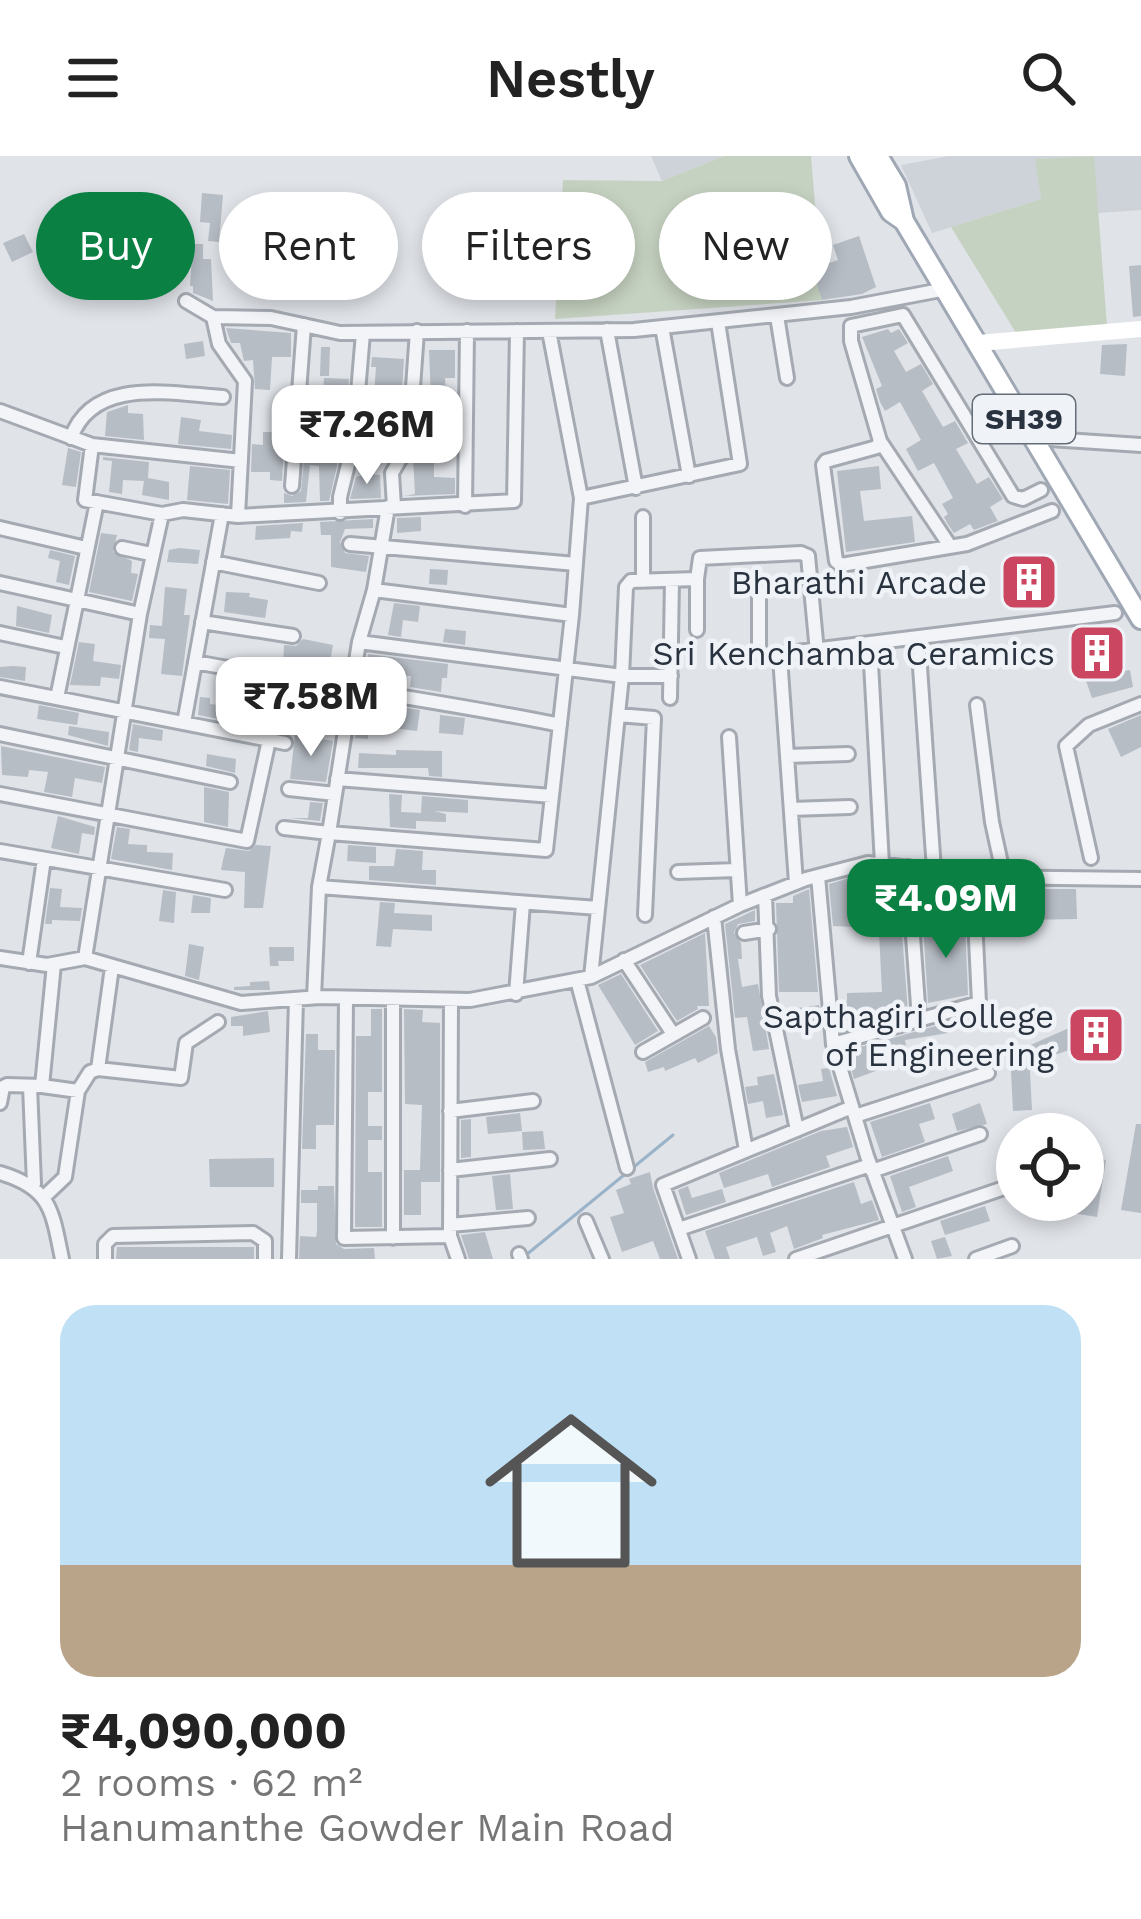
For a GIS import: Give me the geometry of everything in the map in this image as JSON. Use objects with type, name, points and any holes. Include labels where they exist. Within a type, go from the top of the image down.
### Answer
[{"type":"main road","name":"SH39","points":[[859,156],[891,212],[904,221],[946,289],[1141,619]]},
{"type":"main road","points":[[878,156],[896,186],[904,221]]},
{"type":"street","points":[[187,301],[212,317],[271,318],[363,333],[549,331],[777,316],[946,289]]},
{"type":"street","points":[[950,546],[880,441],[851,326],[903,315],[1013,496],[1024,500],[1041,490]]},
{"type":"street","points":[[777,316],[787,378]]},
{"type":"street","points":[[212,317],[220,344],[245,381],[238,516]]},
{"type":"street","points":[[581,498],[740,464],[718,322]]},
{"type":"street","points":[[292,486],[304,325]]},
{"type":"street","points":[[662,327],[689,476]]},
{"type":"street","points":[[979,344],[1141,329]]},
{"type":"street","points":[[607,330],[637,488]]},
{"type":"street","points":[[314,998],[319,887],[359,642],[391,507],[392,473],[409,444],[418,331]]},
{"type":"street","points":[[465,506],[467,331]]},
{"type":"street","points":[[92,445],[85,500],[162,514],[183,510],[238,516],[340,513],[514,501],[517,331]]},
{"type":"street","points":[[284,828],[547,850],[581,498],[549,331]]},
{"type":"street","points":[[340,513],[354,440],[363,333]]},
{"type":"street","points":[[71,438],[88,411],[115,397],[136,393],[223,397]]},
{"type":"street","points":[[0,411],[92,445],[241,461]]},
{"type":"street","points":[[1035,438],[1141,445]]},
{"type":"street","points":[[880,441],[823,466],[836,561],[841,565],[967,544],[1052,511]]},
{"type":"street","points":[[56,698],[97,502]]},
{"type":"street","points":[[86,958],[140,614],[162,514]]},
{"type":"street","points":[[184,723],[222,514]]},
{"type":"street","points":[[643,517],[643,580]]},
{"type":"street","points":[[0,528],[86,548]]},
{"type":"street","points":[[350,544],[576,563]]},
{"type":"street","points":[[122,548],[152,554]]},
{"type":"street","points":[[697,630],[700,558],[801,553],[808,556],[817,652]]},
{"type":"street","points":[[213,562],[319,583]]},
{"type":"street","points":[[627,1168],[584,978],[598,908],[622,676],[626,587],[631,581],[697,578]]},
{"type":"street","points":[[670,698],[672,580]]},
{"type":"street","points":[[0,584],[140,614]]},
{"type":"street","points":[[374,590],[572,615]]},
{"type":"street","points":[[759,593],[759,652],[780,657],[1115,613]]},
{"type":"street","points":[[202,622],[293,636]]},
{"type":"street","points":[[0,633],[65,647]]},
{"type":"street","points":[[918,638],[934,870]]},
{"type":"street","points":[[359,642],[622,676],[671,676]]},
{"type":"street","points":[[870,645],[882,865]]},
{"type":"street","points":[[780,657],[796,884]]},
{"type":"street","points":[[195,662],[560,725]]},
{"type":"street","points":[[0,687],[285,743]]},
{"type":"street","points":[[1091,858],[1066,746],[1089,725],[1141,704]]},
{"type":"street","points":[[977,706],[1004,877]]},
{"type":"street","points":[[618,716],[654,718],[645,915]]},
{"type":"street","points":[[0,734],[230,782]]},
{"type":"street","points":[[729,736],[740,904]]},
{"type":"street","points":[[0,794],[247,841],[269,740]]},
{"type":"street","points":[[787,756],[848,754]]},
{"type":"street","points":[[337,779],[552,796]]},
{"type":"street","points":[[289,789],[335,794]]},
{"type":"street","points":[[790,809],[850,807]]},
{"type":"street","points":[[0,850],[225,890]]},
{"type":"street","points":[[29,963],[44,859]]},
{"type":"street","points":[[0,958],[54,964],[86,958],[241,1003],[314,998],[451,1000],[516,994],[584,978],[740,904],[868,863],[1004,877],[1141,879]]},
{"type":"street","points":[[908,867],[920,1019]]},
{"type":"street","points":[[678,872],[737,870]]},
{"type":"street","points":[[833,1044],[979,1004],[973,875]]},
{"type":"street","points":[[818,876],[833,1044],[905,1259]]},
{"type":"street","points":[[319,887],[598,908]]},
{"type":"street","points":[[765,895],[769,996],[796,1130]]},
{"type":"street","points":[[516,994],[523,903]]},
{"type":"street","points":[[714,917],[728,1048],[746,1150]]},
{"type":"street","points":[[744,933],[769,929]]},
{"type":"street","points":[[624,960],[673,1034]]},
{"type":"street","points":[[54,964],[36,1086],[34,1184],[52,1212],[62,1259]]},
{"type":"street","points":[[98,1070],[112,967]]},
{"type":"street","points":[[346,998],[344,1238],[394,1238],[528,1218]]},
{"type":"street","points":[[289,1259],[296,999]]},
{"type":"street","points":[[393,999],[394,1238]]},
{"type":"street","points":[[451,1000],[450,1230],[458,1259]]},
{"type":"street","points":[[643,1052],[704,1018]]},
{"type":"street","points":[[43,1198],[65,1177],[78,1091],[91,1072],[181,1078],[186,1043],[218,1022]]},
{"type":"street","points":[[689,1259],[663,1185],[796,1130],[988,1073]]},
{"type":"street","points":[[0,1103],[3,1087],[78,1091]]},
{"type":"street","points":[[451,1111],[533,1101]]},
{"type":"street","points":[[679,1229],[980,1134]]},
{"type":"street","points":[[450,1170],[550,1159]]},
{"type":"street","points":[[0,1173],[34,1184]]},
{"type":"street","points":[[796,1259],[996,1191]]},
{"type":"street","points":[[586,1221],[602,1259]]},
{"type":"street","points":[[105,1259],[104,1244],[113,1236],[253,1233],[265,1241],[266,1259]]},
{"type":"street","points":[[976,1259],[1012,1246]]},
{"type":"shaded area","points":[[651,156],[724,156],[662,181]]},
{"type":"shaded area","points":[[949,156],[1093,156],[1036,159],[1041,199],[932,233],[901,165]]},
{"type":"shaded area","points":[[1093,156],[1141,156],[1141,210],[1098,213]]},
{"type":"green space","points":[[724,156],[811,156],[814,192],[659,192],[659,300],[823,300],[555,319],[556,300],[635,300],[635,192],[562,192],[563,180],[662,181]]},
{"type":"green space","points":[[1094,156],[1107,326],[1016,333],[951,227],[1041,199],[1035,159]]},
{"type":"building","points":[[202,193],[219,195],[219,242],[208,241],[210,223],[200,222]]},
{"type":"building","points":[[24,234],[33,252],[12,262],[3,243]]},
{"type":"building","points":[[859,236],[876,287],[832,298],[832,262],[838,260],[833,245]]},
{"type":"building","points":[[195,244],[203,244],[203,259],[211,259],[213,301],[195,294]]},
{"type":"building","points":[[1141,265],[1141,316],[1133,317],[1129,266]]},
{"type":"building","points":[[226,328],[291,333],[291,357],[272,357],[270,390],[255,389],[253,360],[244,361],[240,343],[231,343]]},
{"type":"building","points":[[888,329],[891,333],[899,329],[908,343],[894,351],[906,372],[921,364],[933,384],[922,391],[943,427],[955,421],[968,443],[956,449],[977,484],[989,477],[1003,499],[990,507],[998,521],[974,530],[970,524],[954,533],[947,523],[942,504],[953,498],[934,463],[918,471],[906,449],[921,440],[900,402],[885,411],[876,389],[882,386],[862,337]]},
{"type":"building","points":[[203,341],[205,356],[186,359],[184,344]]},
{"type":"building","points":[[1127,344],[1125,376],[1100,374],[1102,345]]},
{"type":"building","points":[[321,347],[330,347],[329,376],[320,376]]},
{"type":"building","points":[[429,350],[455,350],[455,378],[445,378],[447,408],[434,408],[431,399]]},
{"type":"building","points":[[372,357],[404,359],[400,420],[391,420],[389,442],[394,442],[394,449],[390,456],[361,454],[365,439],[371,439],[376,367],[371,367]]},
{"type":"building","points":[[324,378],[349,379],[344,438],[336,442],[337,466],[329,501],[320,501],[319,466],[310,465],[306,502],[284,503],[284,493],[292,496],[301,491],[306,441],[316,427],[316,413],[329,412]]},
{"type":"building","points":[[128,405],[128,413],[143,414],[144,440],[105,436],[107,412]]},
{"type":"building","points":[[181,417],[201,420],[199,431],[232,435],[231,449],[178,444]]},
{"type":"building","points":[[263,432],[285,432],[282,481],[270,480],[270,472],[251,472],[252,444],[263,445]]},
{"type":"building","points":[[420,440],[434,441],[434,477],[455,478],[455,494],[404,496],[415,494],[413,457]]},
{"type":"building","points":[[68,448],[81,452],[76,487],[62,485]]},
{"type":"building","points":[[103,457],[149,462],[148,478],[169,482],[169,500],[142,495],[144,481],[123,480],[122,494],[109,492],[112,461]]},
{"type":"building","points":[[190,466],[230,470],[228,504],[187,500]]},
{"type":"building","points":[[879,466],[881,489],[860,491],[864,521],[912,516],[915,542],[846,552],[837,471]]},
{"type":"building","points":[[380,475],[381,498],[350,499],[356,477]]},
{"type":"building","points":[[421,517],[421,531],[397,533],[397,518]]},
{"type":"building","points":[[373,519],[373,528],[345,529],[340,542],[345,553],[369,556],[366,572],[331,567],[331,535],[321,535],[320,522]]},
{"type":"building","points":[[303,523],[302,532],[291,531],[290,538],[255,540],[256,526]]},
{"type":"building","points":[[101,533],[117,535],[113,552],[132,561],[131,573],[138,574],[132,601],[89,592]]},
{"type":"building","points":[[50,550],[75,556],[69,585],[56,582],[60,561],[48,558]]},
{"type":"building","points":[[169,550],[200,550],[198,564],[167,562]]},
{"type":"building","points":[[430,569],[448,570],[447,585],[429,584]]},
{"type":"building","name":"Bharathi Arcade","points":[[1049,570],[1052,586],[1010,594],[1007,578]]},
{"type":"building","points":[[165,587],[187,589],[184,615],[190,615],[182,676],[161,674],[165,639],[149,638],[150,625],[162,626]]},
{"type":"building","points":[[226,592],[268,600],[265,618],[224,612]]},
{"type":"building","points":[[394,603],[420,606],[418,622],[403,620],[401,637],[388,635]]},
{"type":"building","points":[[17,606],[52,615],[49,633],[16,626]]},
{"type":"building","points":[[445,629],[466,631],[465,645],[443,642]]},
{"type":"building","points":[[1095,634],[1116,672],[1130,670],[1133,687],[1092,698],[1084,675],[1101,673],[1083,641]]},
{"type":"building","points":[[303,639],[333,645],[329,668],[283,667],[284,645],[296,646]]},
{"type":"building","points":[[79,642],[95,644],[93,661],[121,665],[119,679],[101,677],[100,686],[70,685]]},
{"type":"building","points":[[368,654],[448,664],[447,678],[442,678],[441,692],[410,687],[411,676],[376,673],[375,682],[364,680]]},
{"type":"building","points":[[0,667],[26,667],[25,681],[0,677]]},
{"type":"building","points":[[200,697],[210,698],[210,704],[245,708],[243,724],[198,715]]},
{"type":"building","points":[[360,701],[420,710],[417,731],[368,725],[368,739],[355,738]]},
{"type":"building","points":[[39,705],[79,713],[77,725],[37,719]]},
{"type":"building","points":[[440,715],[465,718],[463,735],[439,733]]},
{"type":"building","points":[[1141,715],[1141,747],[1121,757],[1108,729]]},
{"type":"building","points":[[265,716],[288,716],[287,733],[264,728]]},
{"type":"building","points":[[133,724],[163,730],[162,741],[139,738],[138,752],[129,750]]},
{"type":"building","points":[[69,726],[109,732],[108,746],[68,735]]},
{"type":"building","points":[[295,735],[333,741],[326,782],[290,779]]},
{"type":"building","points":[[1,746],[105,767],[102,783],[75,778],[72,797],[44,792],[48,772],[29,770],[28,777],[2,775]]},
{"type":"building","points":[[396,750],[442,751],[442,777],[429,776],[428,768],[358,768],[359,753],[396,755]]},
{"type":"building","points":[[207,754],[236,759],[235,773],[206,766]]},
{"type":"building","points":[[204,787],[229,792],[228,827],[204,822]]},
{"type":"building","points":[[389,794],[402,795],[401,812],[421,813],[422,796],[468,800],[468,813],[434,811],[446,814],[446,822],[416,821],[416,829],[390,827]]},
{"type":"building","points":[[310,802],[323,803],[320,821],[290,818],[308,818]]},
{"type":"building","points":[[58,816],[95,827],[94,835],[82,833],[79,854],[51,848]]},
{"type":"building","points":[[117,827],[130,829],[128,844],[147,845],[147,852],[173,853],[172,870],[111,859]]},
{"type":"building","points":[[256,845],[271,846],[263,908],[244,908],[245,872],[221,870],[226,848],[249,851]]},
{"type":"building","points":[[348,845],[376,847],[376,863],[347,861]]},
{"type":"building","points":[[396,849],[423,851],[422,870],[436,870],[436,885],[369,880],[369,866],[394,866]]},
{"type":"building","points":[[873,880],[876,928],[833,926],[829,884]]},
{"type":"building","points":[[944,883],[963,885],[964,899],[944,899]]},
{"type":"building","points":[[50,888],[62,889],[60,907],[82,908],[80,921],[45,924]]},
{"type":"building","points":[[809,889],[818,992],[779,992],[776,903],[793,903],[793,896]]},
{"type":"building","points":[[1025,889],[1076,889],[1077,919],[1026,920]]},
{"type":"building","points":[[163,890],[176,892],[174,923],[159,921]]},
{"type":"building","points":[[193,895],[211,898],[210,913],[191,913]]},
{"type":"building","points":[[380,902],[395,903],[394,913],[432,915],[432,931],[393,929],[391,947],[376,946]]},
{"type":"building","points":[[755,910],[755,921],[738,924],[734,933],[741,943],[742,987],[758,984],[769,1049],[753,1051],[747,1017],[735,1018],[725,924]]},
{"type":"building","points":[[942,921],[965,921],[968,995],[928,1003],[923,925],[942,925]]},
{"type":"building","points":[[705,933],[709,1006],[697,1006],[677,1021],[640,965]]},
{"type":"building","points":[[879,933],[902,933],[908,1012],[883,1013],[879,1020],[842,1021],[840,1002],[847,1001],[847,993],[882,992]]},
{"type":"building","points":[[189,944],[204,947],[199,980],[185,976]]},
{"type":"building","points":[[269,947],[294,947],[294,961],[270,966]]},
{"type":"building","points":[[621,974],[658,1031],[635,1045],[598,985]]},
{"type":"building","points":[[269,981],[270,990],[234,990],[250,982]]},
{"type":"building","points":[[819,1005],[821,1026],[786,1026],[783,1010]]},
{"type":"building","points":[[371,1009],[382,1009],[382,1092],[368,1092],[368,1126],[382,1126],[382,1140],[368,1140],[368,1172],[382,1172],[382,1227],[355,1227],[356,1036],[371,1036]]},
{"type":"building","points":[[404,1009],[423,1010],[422,1022],[440,1023],[440,1182],[421,1182],[421,1215],[404,1215],[404,1170],[420,1170],[422,1105],[405,1104]]},
{"type":"building","points":[[1110,1010],[1123,1039],[1076,1059],[1072,1049],[1035,1062],[1030,1072],[1032,1110],[1013,1111],[1011,1071],[1019,1050]]},
{"type":"building","points":[[268,1011],[270,1032],[243,1036],[243,1026],[231,1026],[231,1017]]},
{"type":"building","points":[[946,1023],[948,1033],[905,1040],[907,1050],[889,1053],[892,1065],[854,1079],[846,1051]]},
{"type":"building","points":[[709,1026],[718,1053],[698,1063],[695,1058],[665,1071],[664,1067],[648,1072],[645,1062]]},
{"type":"building","points":[[306,1034],[318,1034],[318,1050],[335,1050],[334,1125],[316,1125],[316,1149],[302,1149]]},
{"type":"building","points":[[829,1068],[837,1096],[802,1102],[798,1085],[823,1081],[821,1069]]},
{"type":"building","points":[[774,1074],[783,1115],[766,1118],[763,1101],[748,1104],[745,1087],[758,1085],[757,1077]]},
{"type":"building","points":[[930,1103],[935,1119],[919,1124],[925,1142],[882,1157],[870,1122]]},
{"type":"building","points":[[980,1103],[987,1124],[957,1131],[952,1114]]},
{"type":"building","points":[[520,1113],[522,1131],[488,1134],[486,1117]]},
{"type":"building","points":[[471,1119],[471,1157],[461,1158],[461,1120]]},
{"type":"building","points":[[1136,1124],[1141,1124],[1141,1213],[1121,1210]]},
{"type":"building","points":[[847,1127],[853,1147],[826,1156],[830,1167],[772,1187],[768,1174],[724,1188],[719,1173],[821,1131]]},
{"type":"building","points":[[543,1131],[545,1149],[523,1150],[522,1132]]},
{"type":"building","points":[[948,1156],[953,1171],[909,1187],[916,1207],[902,1212],[890,1176]]},
{"type":"building","points":[[274,1158],[274,1187],[210,1187],[209,1159]]},
{"type":"building","points":[[650,1172],[678,1259],[660,1259],[653,1241],[622,1252],[610,1217],[624,1213],[616,1190],[631,1184],[629,1179]]},
{"type":"building","points":[[510,1174],[513,1209],[496,1210],[492,1176]]},
{"type":"building","points":[[854,1182],[861,1204],[872,1200],[879,1220],[822,1235],[794,1249],[787,1226],[770,1233],[776,1252],[763,1256],[757,1237],[726,1247],[730,1259],[715,1259],[705,1231]]},
{"type":"building","points":[[318,1186],[334,1186],[336,1244],[344,1249],[374,1248],[375,1259],[299,1259],[300,1236],[316,1237],[317,1231],[317,1203],[301,1203],[301,1190],[318,1190]]},
{"type":"building","points":[[688,1186],[692,1198],[722,1189],[726,1202],[686,1215],[678,1190]]},
{"type":"building","points":[[985,1206],[990,1221],[945,1235],[940,1221]]},
{"type":"building","points":[[485,1232],[493,1259],[469,1259],[461,1235]]},
{"type":"building","points":[[945,1237],[952,1256],[937,1259],[931,1241]]},
{"type":"building","points":[[117,1247],[254,1247],[254,1259],[116,1259]]},
{"type":"waterway","points":[[526,1255],[673,1135]]},
{"type":"place","name":"Bharathi Arcade","points":[[1029,582]]},
{"type":"place","name":"Sri Kenchamba Ceramics","points":[[1097,653]]},
{"type":"place","name":"Sapthagiri College of Engineering","points":[[1096,1035]]}]
